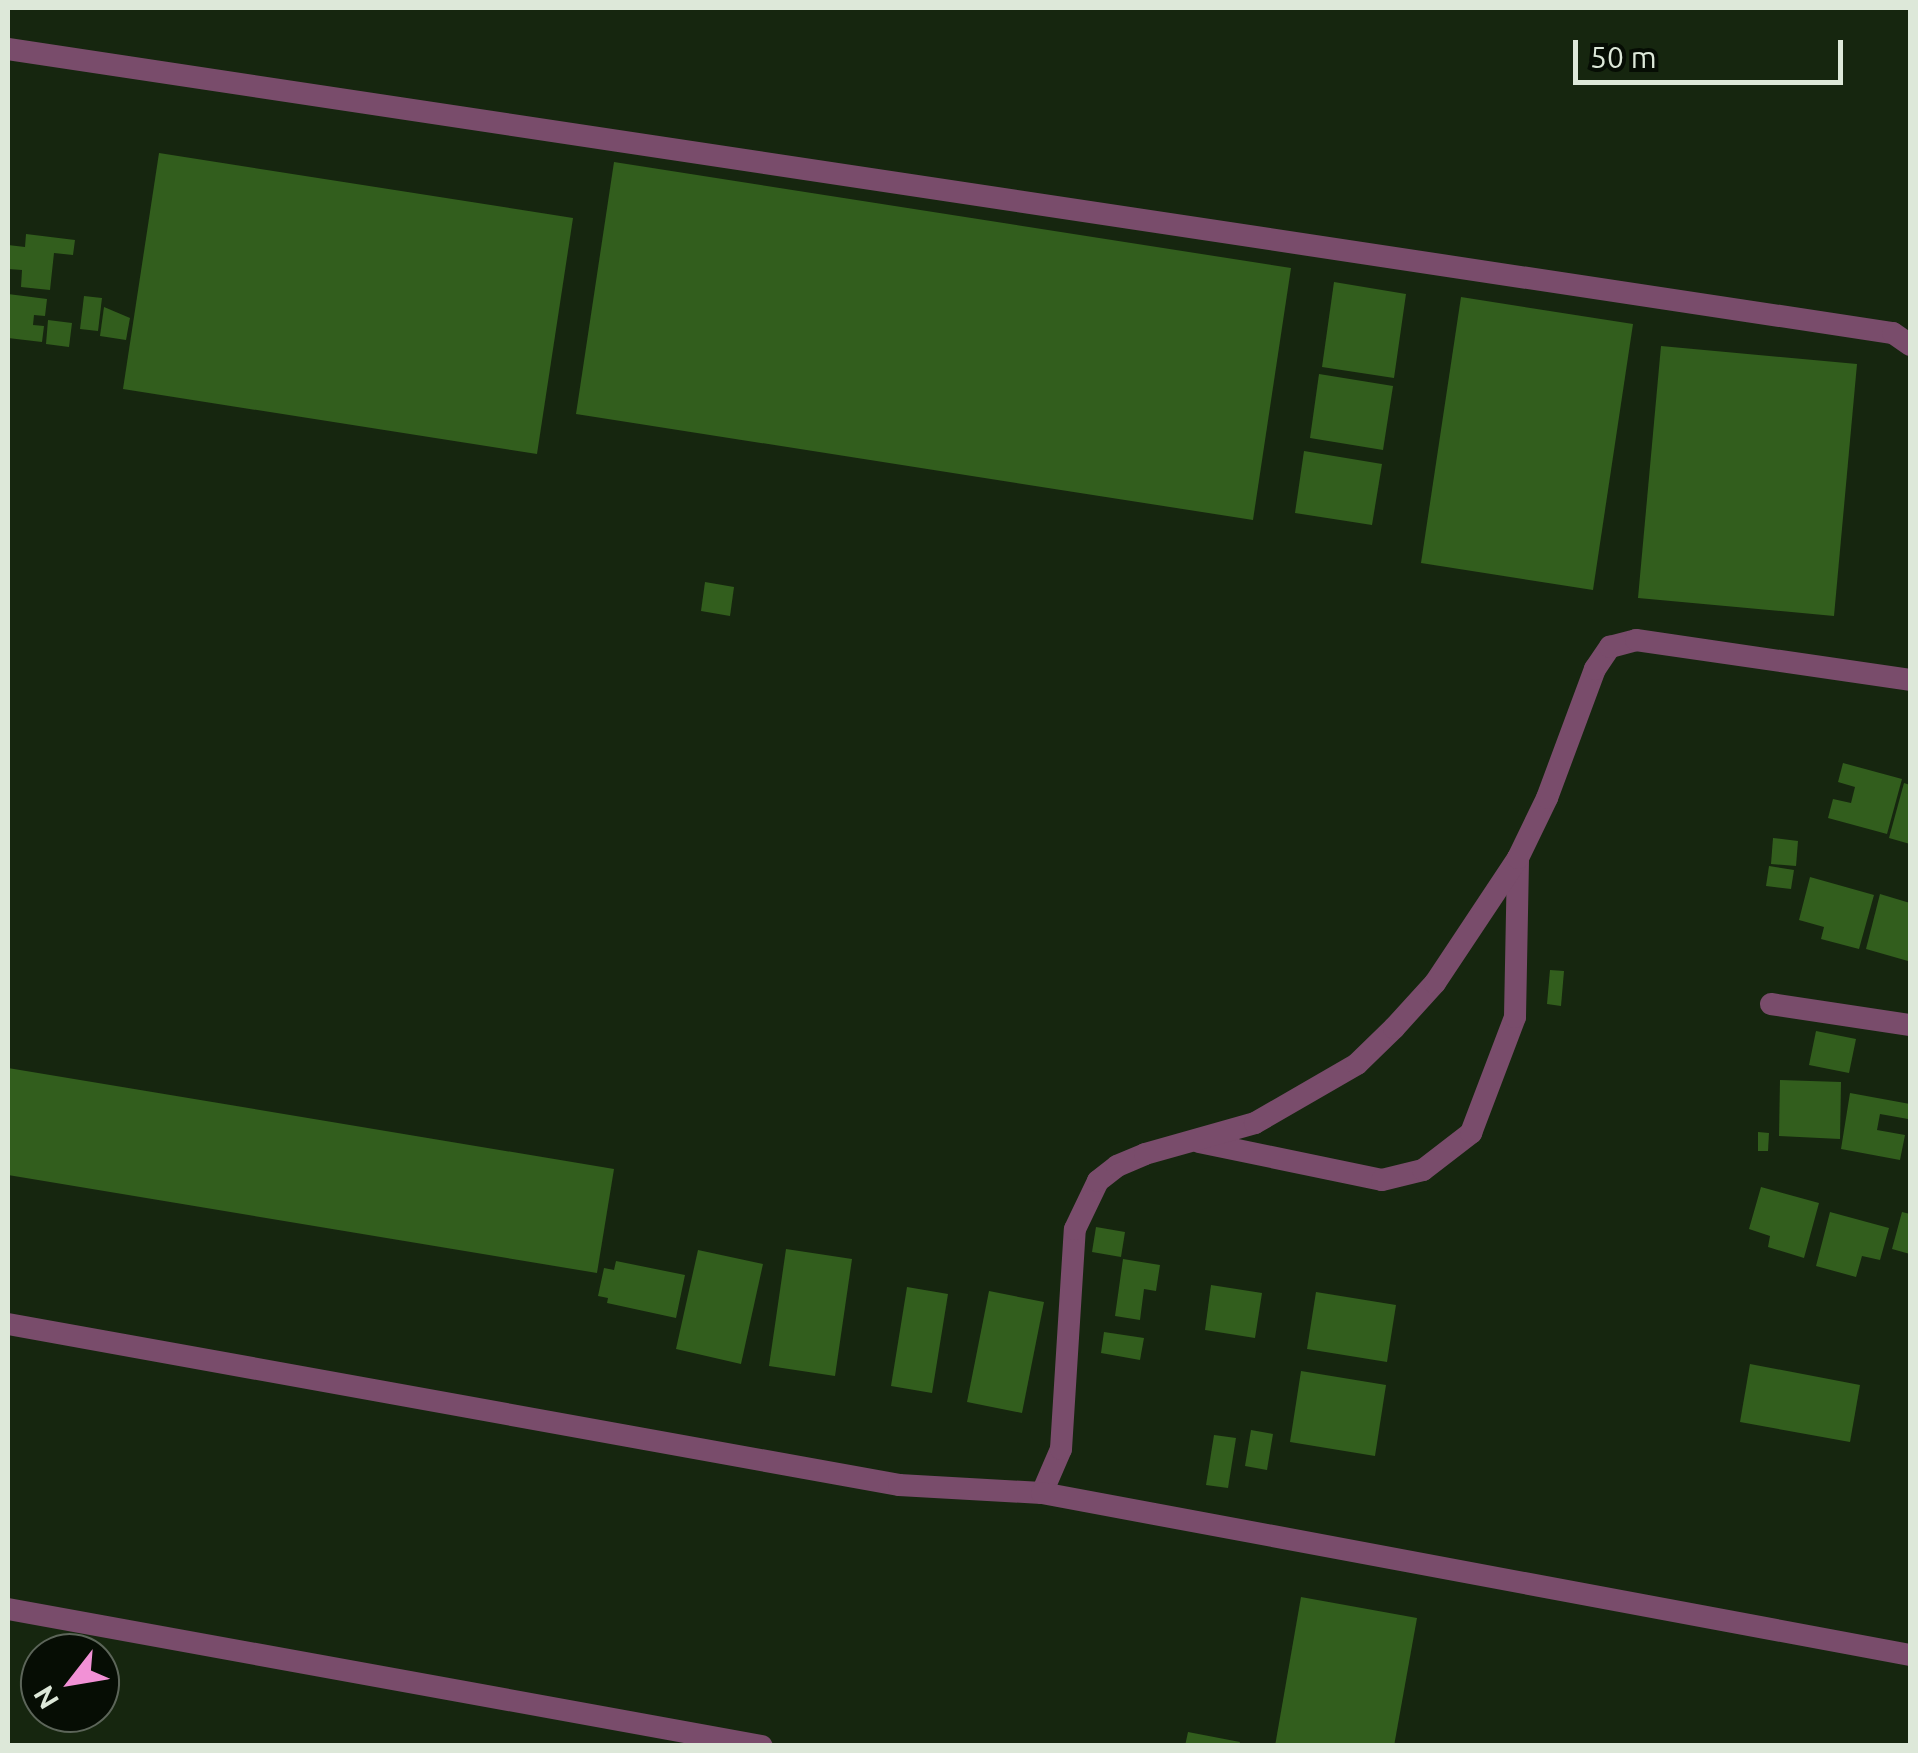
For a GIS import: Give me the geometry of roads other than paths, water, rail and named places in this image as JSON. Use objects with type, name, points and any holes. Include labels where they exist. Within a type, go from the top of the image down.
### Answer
[{"type":"lane","points":[[8,49],[1893,333],[1910,345]]},
{"type":"lane","points":[[1042,1493],[1061,1449],[1075,1229],[1084,1203],[1098,1182],[1117,1166],[1255,1123],[1356,1064],[1435,983],[1518,858],[1547,798],[1595,668],[1610,647],[1636,640],[1910,680]]},
{"type":"lane","points":[[1195,1142],[1382,1180],[1423,1170],[1471,1133],[1515,1018],[1518,858]]},
{"type":"lane","points":[[1771,1004],[1910,1025]]},
{"type":"lane","points":[[8,1324],[861,1479],[959,1491],[1042,1493],[1910,1655]]},
{"type":"lane","points":[[8,1609],[762,1746]]}]
